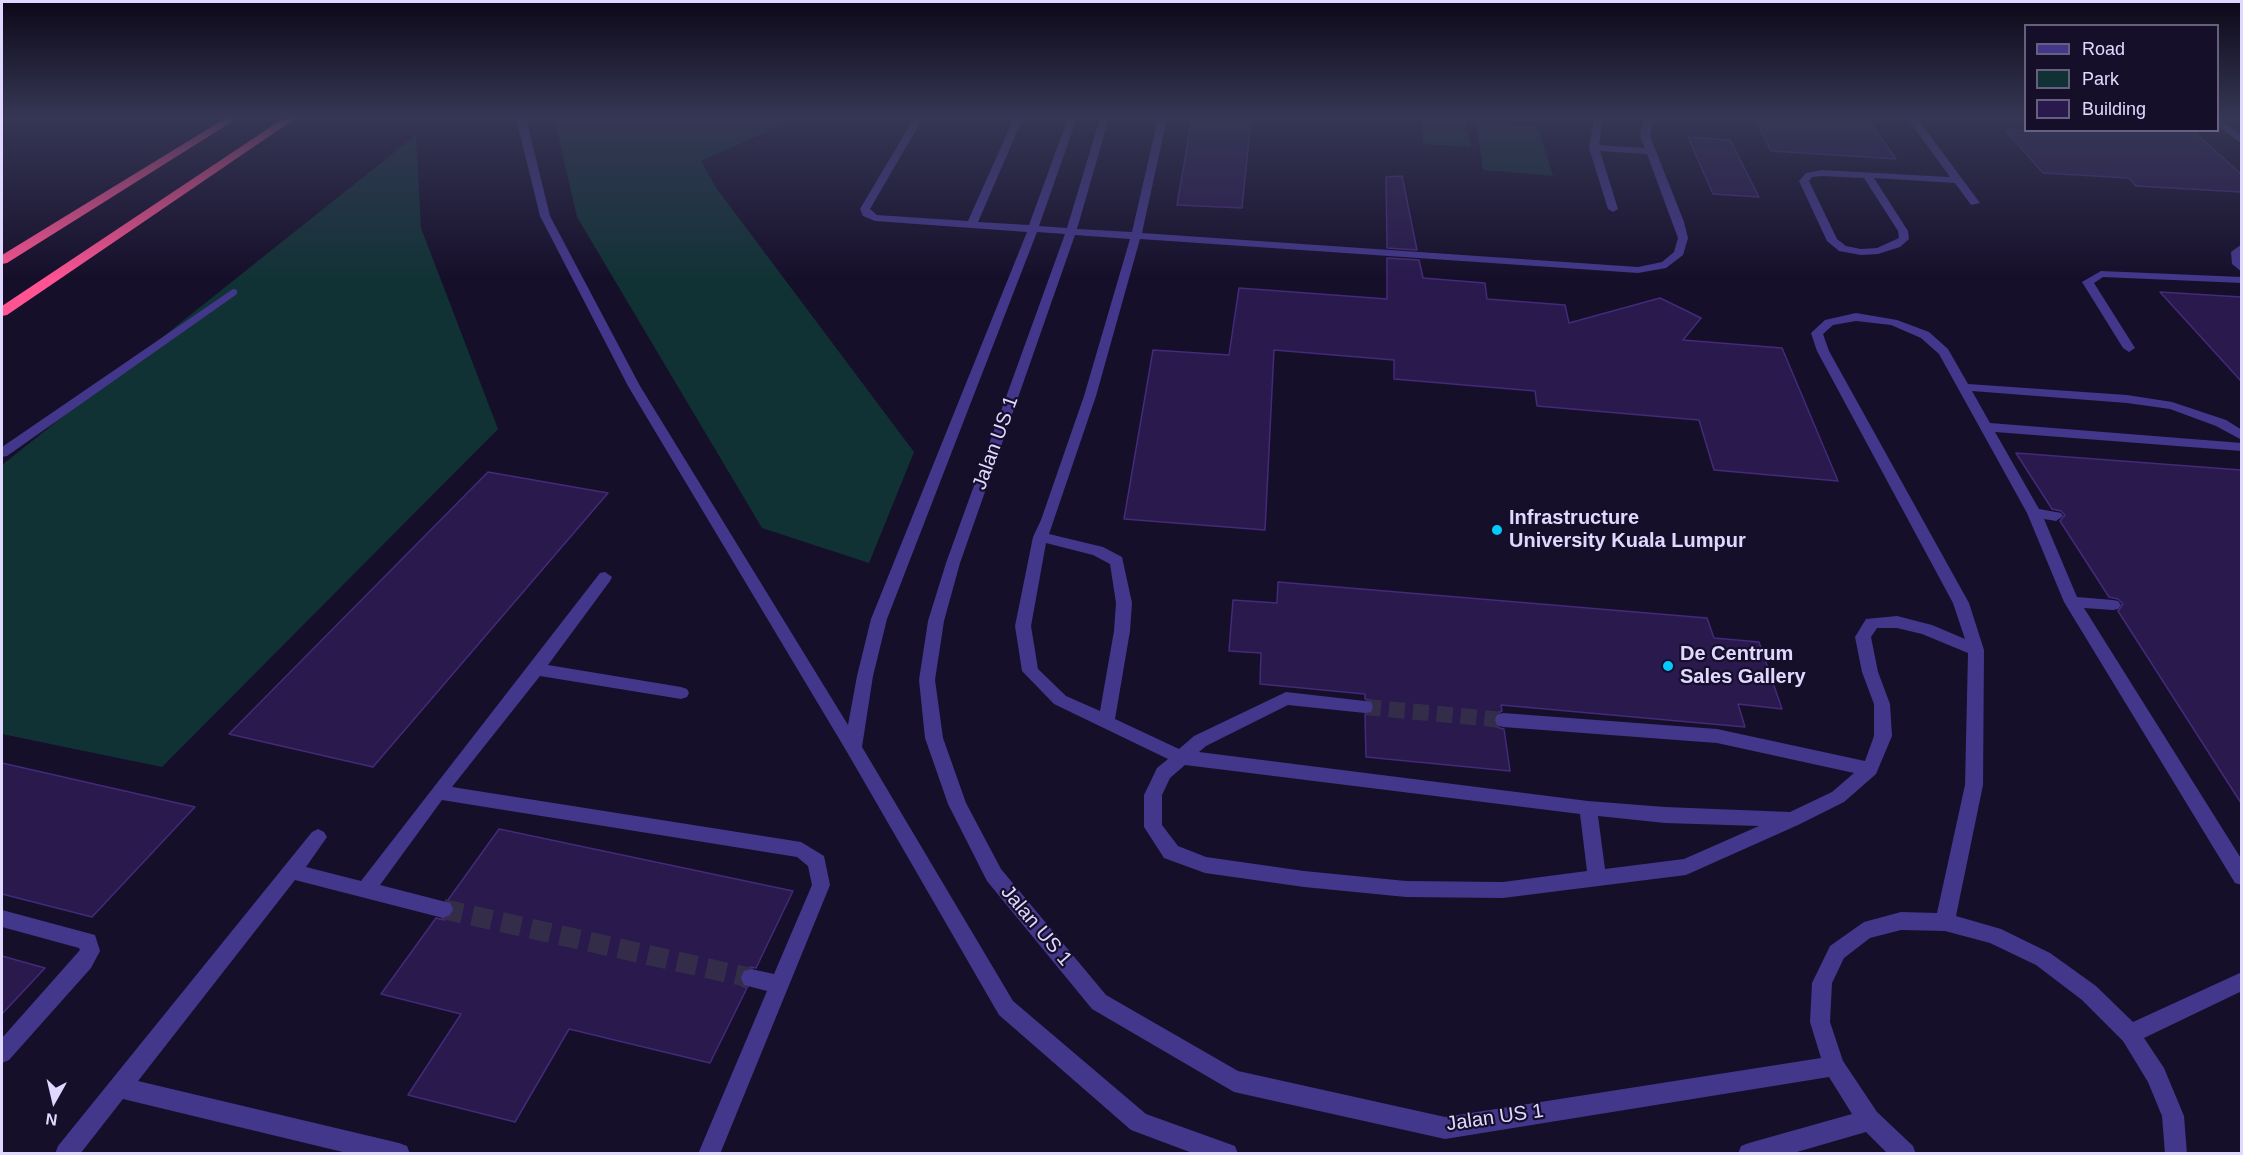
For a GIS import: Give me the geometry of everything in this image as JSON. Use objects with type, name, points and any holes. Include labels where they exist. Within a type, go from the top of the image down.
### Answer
[{"type":"highway","points":[[2,260],[145,172]]},
{"type":"highway","points":[[2,312],[211,172]]},
{"type":"street","points":[[534,172],[545,216],[634,386],[853,747],[1005,1008],[1139,1122],[1227,1154]]},
{"type":"street","points":[[887,172],[866,209],[867,214],[875,218],[1638,270],[1666,265],[1679,253],[1683,238],[1679,222],[1659,172]]},
{"type":"street","points":[[971,226],[995,172]]},
{"type":"street","points":[[853,747],[865,676],[879,619],[1054,172]]},
{"type":"street","name":"Jalan US 1","points":[[1089,172],[1071,231],[953,563],[936,621],[927,680],[934,738],[957,804],[994,875],[1099,1002],[1234,1081],[1444,1128],[1834,1066]]},
{"type":"street","points":[[1151,172],[1136,236],[1090,396],[1048,520],[1040,537],[1023,626],[1030,671],[1060,700],[1180,757],[1588,808],[1665,815],[1792,820]]},
{"type":"street","points":[[1601,172],[1613,209]]},
{"type":"street","points":[[1952,172],[1975,203]]},
{"type":"street","points":[[1867,175],[1903,231],[1904,239],[1896,245],[1878,251],[1861,252],[1843,249],[1832,241],[1804,181],[1809,175],[1822,173],[1867,175],[1958,180]]},
{"type":"street","points":[[2241,247],[2236,252],[2241,269]]},
{"type":"street","points":[[2129,348],[2088,282],[2101,274],[2241,280]]},
{"type":"street","points":[[2,453],[233,292]]},
{"type":"street","points":[[1945,922],[1974,785],[1976,650],[1961,603],[1822,351],[1817,333],[1829,322],[1856,317],[1893,322],[1925,335],[1944,352],[2034,513],[2072,602],[2241,877]]},
{"type":"street","points":[[1964,387],[2127,399],[2172,406],[2221,423],[2241,436]]},
{"type":"street","points":[[1986,428],[2241,447]]},
{"type":"street","points":[[2034,513],[2056,516]]},
{"type":"street","points":[[1040,537],[1098,551],[1117,561],[1123,612],[1106,722]]},
{"type":"street","points":[[366,890],[438,792],[536,669],[605,577]]},
{"type":"street","points":[[2072,602],[2113,605]]},
{"type":"street","points":[[1365,708],[1286,698],[1200,741],[1162,773],[1153,795],[1153,827],[1171,852],[1205,865],[1304,879],[1406,889],[1503,890],[1686,867],[1838,797],[1870,770],[1883,735],[1882,704],[1870,672],[1863,637],[1872,623],[1897,622],[1926,629],[1976,650]]},
{"type":"street","points":[[536,669],[681,693]]},
{"type":"street","points":[[1503,720],[1716,736],[1870,770]]},
{"type":"street","points":[[438,792],[801,850],[817,862],[821,885],[709,1154]]},
{"type":"street","points":[[1588,808],[1597,879]]},
{"type":"street","points":[[66,1154],[318,837]]},
{"type":"street","points":[[291,871],[442,909]]},
{"type":"street","points":[[2,919],[88,941],[90,951],[84,962],[2,1053]]},
{"type":"street","points":[[1905,1154],[1869,1120],[1834,1066],[1820,1022],[1822,983],[1837,952],[1864,931],[1900,921],[1945,922],[1994,935],[2043,959],[2089,993],[2130,1034],[2156,1075],[2173,1116],[2176,1154]]},
{"type":"street","points":[[751,978],[780,985]]},
{"type":"street","points":[[2130,1034],[2241,981]]},
{"type":"street","points":[[119,1087],[399,1154]]},
{"type":"street","points":[[1749,1154],[1869,1120]]},
{"type":"green space","points":[[370,172],[418,172],[421,228],[498,429],[162,767],[2,734],[2,465]]},
{"type":"green space","points":[[567,172],[707,172],[717,189],[914,452],[869,563],[762,528],[577,217]]},
{"type":"green space","points":[[1505,172],[1552,172],[1553,176]]},
{"type":"building","points":[[1183,172],[1246,172],[1242,208],[1177,205]]},
{"type":"building","points":[[1703,172],[1746,172],[1759,197],[1713,194]]},
{"type":"building","points":[[2239,172],[2241,174],[2241,192],[2136,186],[2129,178],[2043,173]]},
{"type":"building","points":[[1402,176],[1417,250],[1387,248],[1386,177]]},
{"type":"building","points":[[1387,258],[1419,260],[1423,278],[1485,283],[1487,299],[1565,305],[1569,323],[1660,298],[1701,318],[1683,340],[1782,348],[1838,481],[1714,470],[1699,420],[1537,406],[1535,391],[1394,379],[1394,360],[1274,350],[1265,530],[1124,519],[1153,350],[1229,355],[1239,288],[1387,299]]},
{"type":"building","points":[[2160,292],[2241,297],[2241,381]]},
{"type":"building","points":[[2016,453],[2241,470],[2241,803],[2118,611],[2123,604],[2118,599],[2109,597],[2060,521],[2065,515],[2061,511],[2052,509]]},
{"type":"building","points":[[488,472],[608,493],[373,767],[229,734]]},
{"type":"building","points":[[1278,582],[1707,618],[1714,638],[1759,642],[1782,709],[1738,704],[1745,727],[1501,705],[1502,711],[1495,714],[1493,721],[1496,727],[1504,729],[1510,771],[1366,757],[1365,715],[1373,713],[1375,706],[1371,700],[1365,699],[1365,694],[1260,684],[1261,653],[1229,651],[1233,600],[1277,603]]},
{"type":"building","points":[[2,763],[195,807],[92,917],[2,894]]},
{"type":"building","points":[[499,829],[793,891],[756,968],[750,967],[742,970],[739,979],[742,986],[747,988],[710,1063],[569,1029],[515,1122],[408,1095],[461,1014],[381,994],[436,918],[444,920],[452,916],[455,908],[448,900]]},
{"type":"building","points":[[2,956],[45,968],[2,1014]]},
{"type":"tunnel","points":[[1365,707],[1503,720]]},
{"type":"tunnel","points":[[443,909],[751,978]]},
{"type":"place","name":"Infrastructure University Kuala Lumpur","points":[[1497,530]]},
{"type":"place","name":"De Centrum Sales Gallery","points":[[1668,666]]}]
